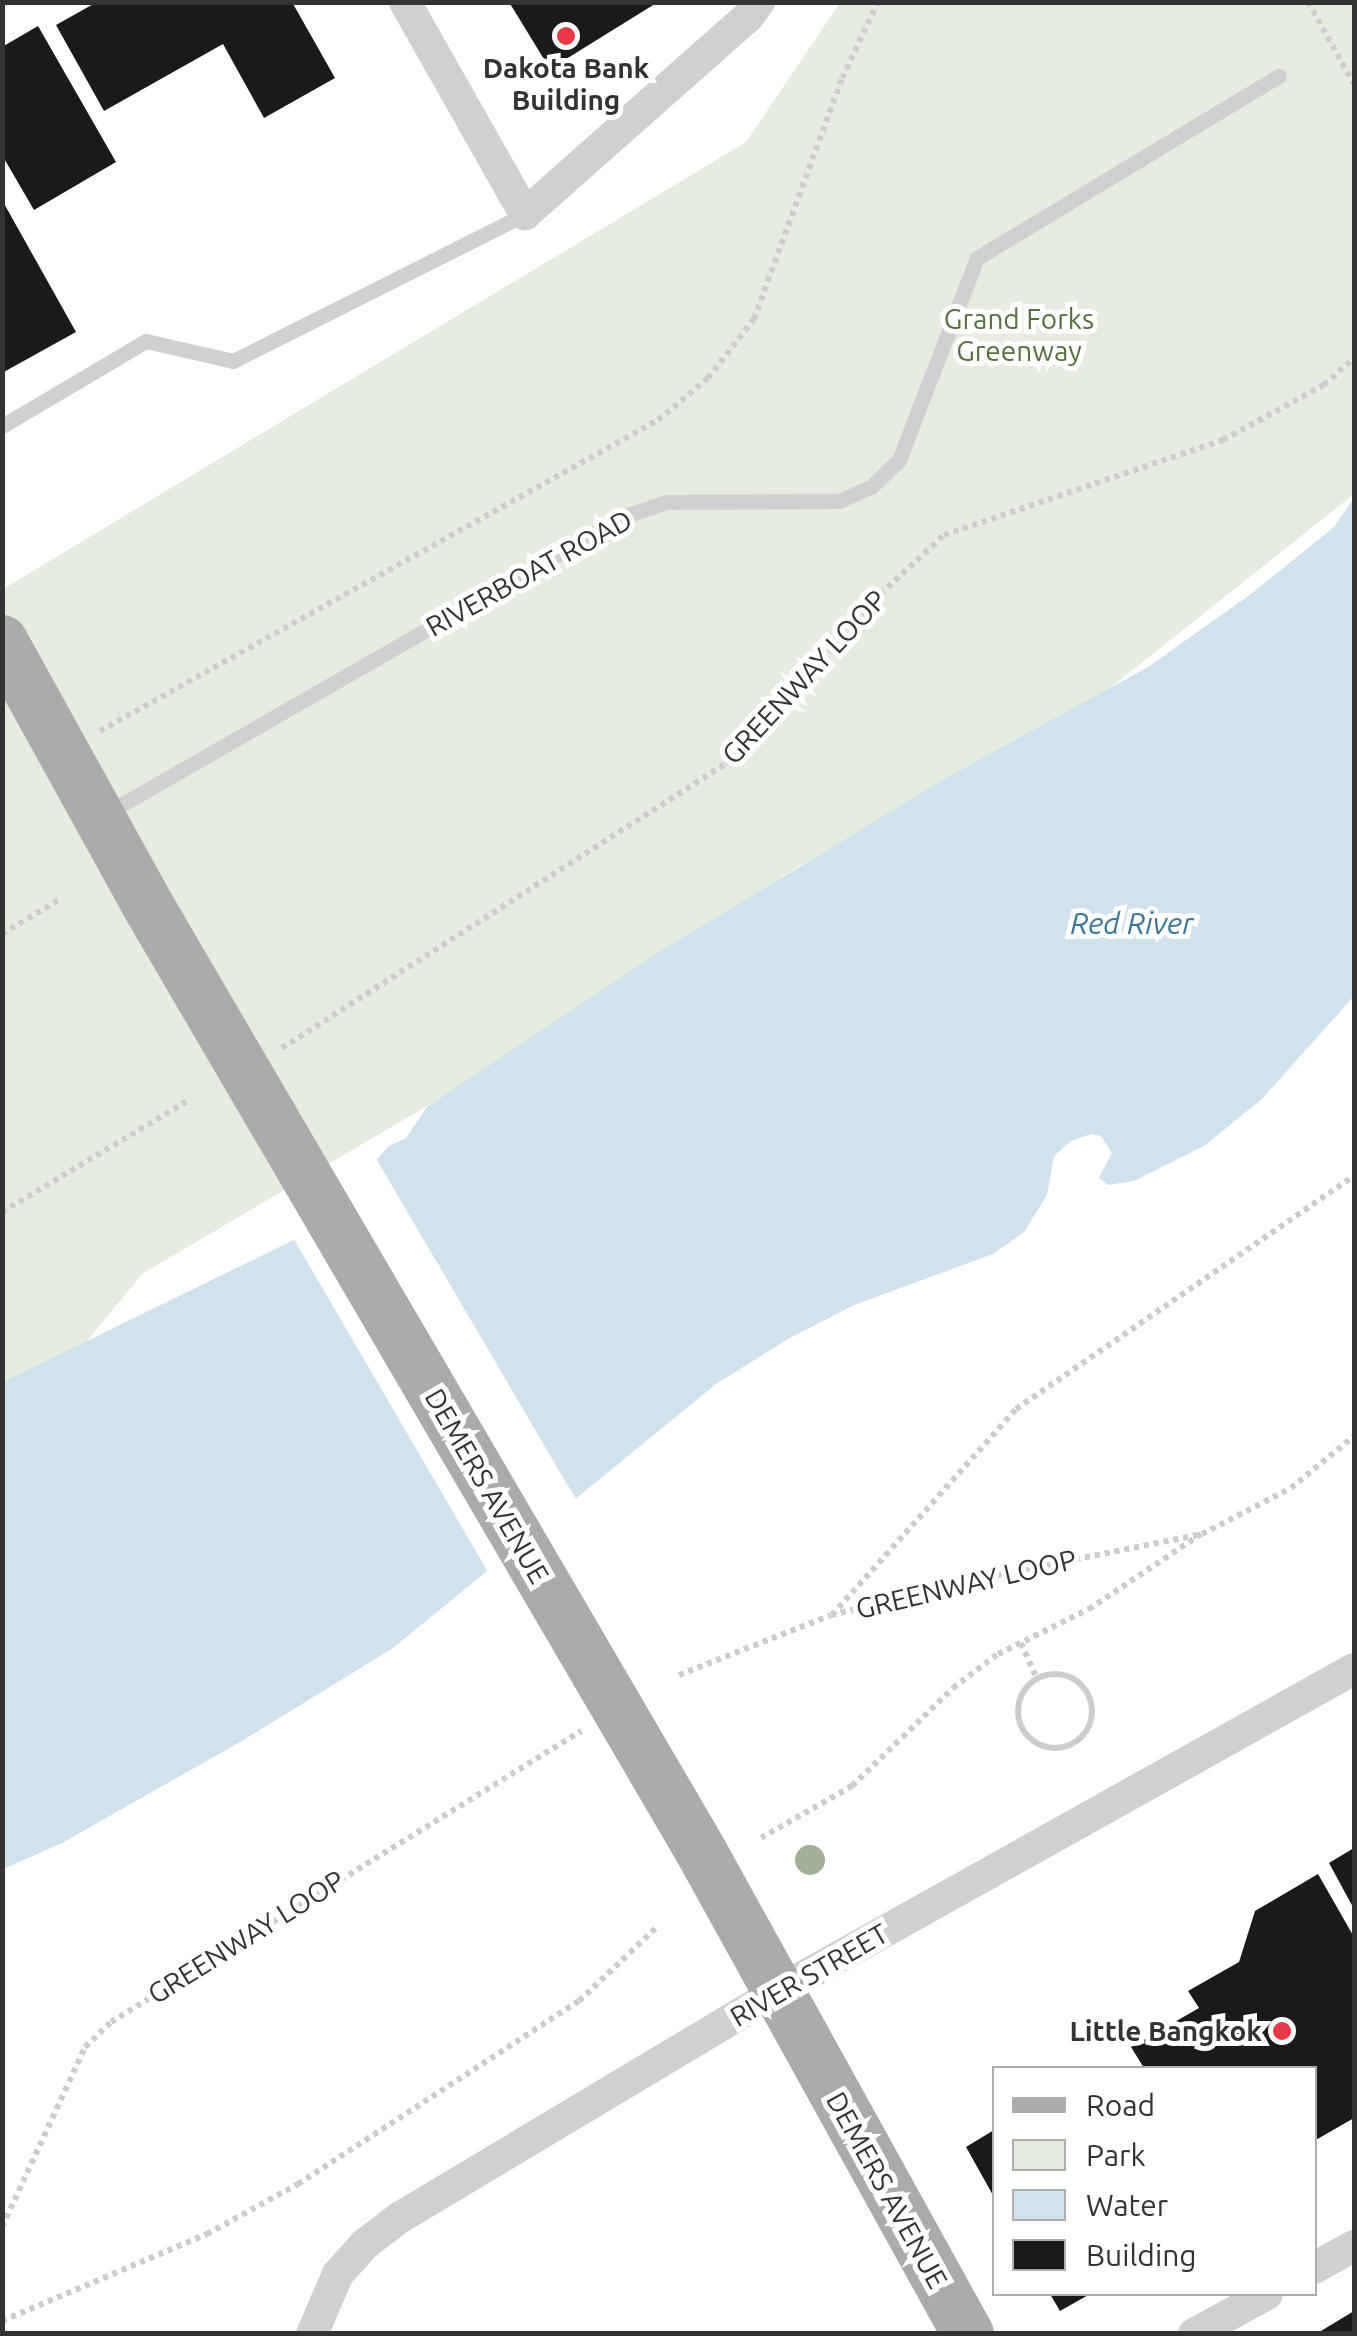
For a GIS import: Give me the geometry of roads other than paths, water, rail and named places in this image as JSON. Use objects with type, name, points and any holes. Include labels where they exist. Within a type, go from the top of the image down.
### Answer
[{"type":"main road","name":"DEMERS AVENUE","points":[[2,641],[150,908],[702,1853],[968,2334]]},
{"type":"street","points":[[404,2],[524,214],[748,17],[759,2]]},
{"type":"street","name":"RIVER STREET","points":[[312,2334],[338,2274],[364,2244],[399,2218],[776,1992],[1354,1669]]},
{"type":"street","points":[[1317,2266],[1354,2246]]},
{"type":"street","points":[[1194,2334],[1263,2296]]},
{"type":"lane","name":"RIVERBOAT ROAD","points":[[102,816],[623,517],[666,502],[839,501],[871,488],[899,460],[978,258],[1279,76]]},
{"type":"lane","points":[[2,426],[146,341],[233,361],[524,214]]},
{"type":"water","name":"Red River","points":[[1354,498],[1354,996],[1262,1099],[1204,1146],[1134,1181],[1108,1185],[1099,1178],[1112,1153],[1101,1136],[1091,1134],[1071,1141],[1054,1156],[1047,1195],[1024,1232],[993,1254],[854,1305],[788,1339],[716,1384],[393,1648],[240,1742],[62,1843],[3,1869],[3,1382],[308,1233],[389,1146],[406,1138],[427,1107],[664,949],[948,777],[1148,667],[1251,594],[1334,527]]},
{"type":"place","name":"Dakota Bank Building","points":[[566,36]]},
{"type":"place","name":"Little Bangkok","points":[[1282,2031]]},
{"type":"park label","name":"Grand Forks Greenway","points":[[1019,335]]}]
